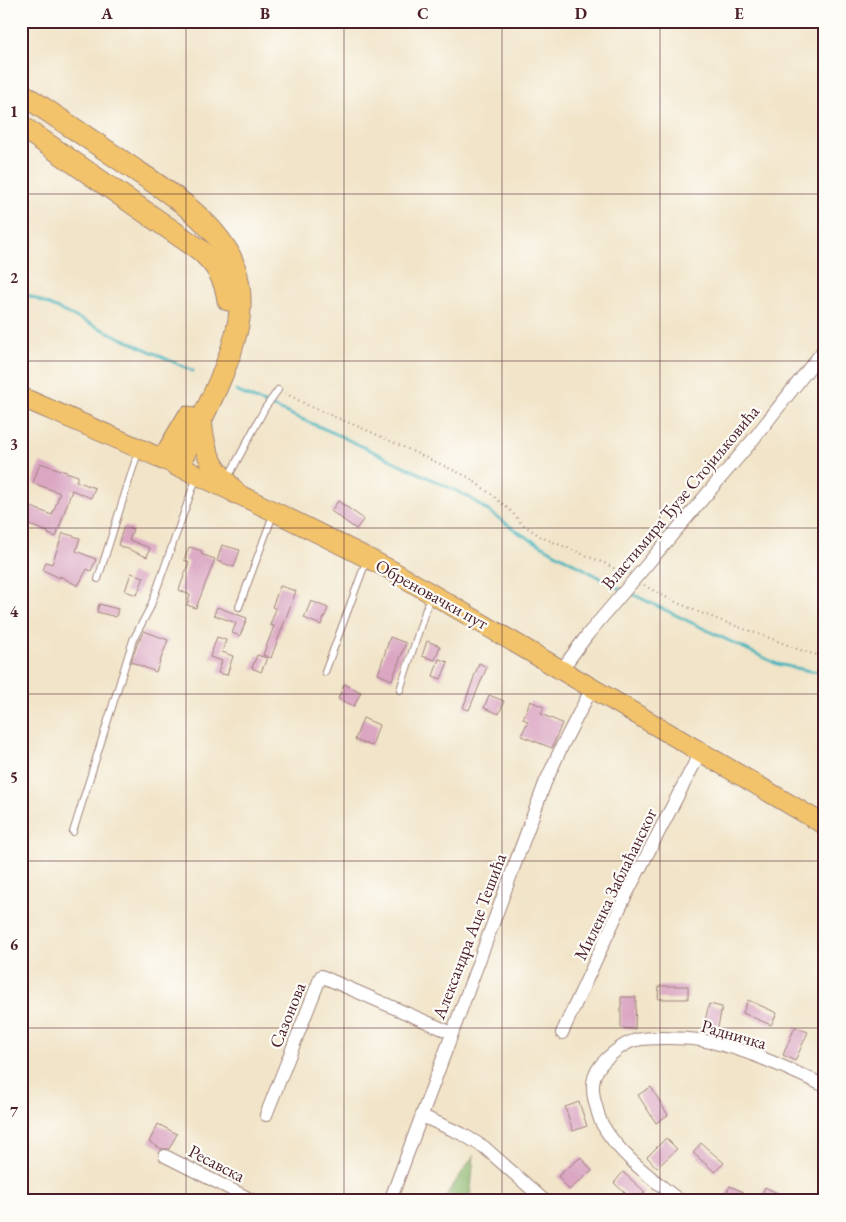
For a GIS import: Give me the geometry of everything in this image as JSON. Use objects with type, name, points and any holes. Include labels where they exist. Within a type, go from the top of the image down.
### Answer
[{"type":"highway","points":[[21,93],[194,212],[209,226],[228,253],[235,270],[239,286],[239,318],[230,354],[201,420],[170,462]]},
{"type":"highway","points":[[21,126],[188,240],[214,262],[222,276],[230,307],[229,323],[223,344],[170,462]]},
{"type":"highway","points":[[201,420],[203,444],[211,462],[229,486]]},
{"type":"main road","name":"Обреновачки пут","points":[[21,397],[198,475],[229,486],[274,511],[368,558],[432,593],[825,825]]},
{"type":"street","name":"Властимира Ђузе Стојиљковића","points":[[562,669],[588,634],[752,441],[825,348]]},
{"type":"street","name":"Александра Аце Тешића","points":[[390,1201],[545,783],[592,688]]},
{"type":"street","name":"Миленка Заблаћанског","points":[[562,1033],[624,899],[701,751]]},
{"type":"street","name":"Сазонова","points":[[266,1115],[321,976],[452,1033]]},
{"type":"street","name":"Радничка","points":[[680,1201],[628,1158],[601,1123],[592,1086],[596,1070],[608,1056],[636,1040],[702,1040],[746,1053],[825,1086]]},
{"type":"street","points":[[422,1116],[462,1134],[484,1147],[545,1201]]},
{"type":"street","name":"Ресавска","points":[[165,1156],[254,1201]]},
{"type":"lane","points":[[229,486],[231,472],[265,408],[278,390]]},
{"type":"lane","points":[[98,579],[139,448]]},
{"type":"lane","points":[[73,832],[133,640],[150,608],[198,475]]},
{"type":"lane","points":[[239,607],[274,511]]},
{"type":"lane","points":[[325,672],[368,558]]},
{"type":"lane","points":[[400,690],[432,593]]},
{"type":"path","points":[[278,390],[311,407],[380,436],[468,477],[512,512],[521,523],[542,537],[604,563],[660,595],[706,616],[806,652],[825,656]]},
{"type":"green space","points":[[474,1155],[470,1201],[442,1201]]},
{"type":"building","points":[[40,463],[78,476],[76,481],[95,488],[91,498],[72,490],[56,537],[21,522],[21,503],[52,515],[60,493],[33,483]]},
{"type":"building","points":[[338,501],[364,519],[356,529],[331,511]]},
{"type":"building","points":[[124,526],[133,529],[129,540],[150,548],[147,557],[118,545]]},
{"type":"building","points":[[63,533],[80,538],[76,551],[96,559],[91,571],[87,569],[78,586],[60,576],[60,578],[43,570],[46,562],[52,564]]},
{"type":"building","points":[[222,545],[240,550],[234,567],[217,561]]},
{"type":"building","points":[[189,547],[202,551],[201,554],[215,559],[196,608],[187,605],[190,595],[179,590],[189,562],[184,560]]},
{"type":"building","points":[[131,573],[144,577],[137,595],[125,591]]},
{"type":"building","points":[[280,586],[296,591],[271,658],[263,655],[274,626],[270,625],[276,609],[272,607]]},
{"type":"building","points":[[311,601],[328,608],[321,625],[304,618]]},
{"type":"building","points":[[99,604],[118,609],[116,617],[97,612]]},
{"type":"building","points":[[217,607],[247,618],[240,636],[232,633],[236,623],[214,615]]},
{"type":"building","points":[[144,631],[168,640],[156,672],[131,662]]},
{"type":"building","points":[[217,637],[226,640],[222,652],[233,656],[227,675],[218,673],[222,661],[210,657]]},
{"type":"building","points":[[390,637],[406,643],[392,680],[378,674]]},
{"type":"building","points":[[427,641],[440,646],[435,660],[422,656]]},
{"type":"building","points":[[257,655],[267,658],[261,672],[252,668]]},
{"type":"building","points":[[439,659],[448,662],[441,679],[433,676]]},
{"type":"building","points":[[479,663],[487,667],[469,710],[463,708]]},
{"type":"building","points":[[344,684],[361,692],[354,706],[338,699]]},
{"type":"building","points":[[489,695],[504,701],[499,714],[484,708]]},
{"type":"building","points":[[530,701],[544,707],[541,714],[562,723],[552,748],[521,736],[528,721],[523,719]]},
{"type":"building","points":[[363,718],[379,725],[372,746],[355,740]]},
{"type":"building","points":[[659,986],[688,986],[688,999],[658,999]]},
{"type":"building","points":[[621,997],[636,997],[635,1029],[621,1028]]},
{"type":"building","points":[[748,1000],[777,1013],[771,1025],[743,1013]]},
{"type":"building","points":[[709,1004],[722,1007],[717,1032],[703,1029]]},
{"type":"building","points":[[795,1027],[808,1032],[795,1061],[783,1055]]},
{"type":"building","points":[[651,1087],[668,1115],[656,1123],[638,1095]]},
{"type":"building","points":[[579,1102],[587,1126],[573,1131],[565,1107]]},
{"type":"building","points":[[158,1124],[177,1134],[169,1149],[162,1149],[149,1142]]},
{"type":"building","points":[[666,1138],[677,1149],[657,1168],[647,1157]]},
{"type":"building","points":[[701,1143],[724,1163],[715,1172],[693,1153]]},
{"type":"building","points":[[581,1157],[592,1171],[569,1190],[558,1176]]},
{"type":"building","points":[[623,1172],[645,1192],[637,1201],[634,1201],[614,1183]]},
{"type":"building","points":[[730,1186],[743,1192],[739,1201],[722,1201]]},
{"type":"building","points":[[765,1187],[793,1201],[764,1201],[760,1198]]},
{"type":"waterway","points":[[21,292],[193,371]]},
{"type":"waterway","points":[[236,391],[334,433],[467,496],[521,534],[622,590]]},
{"type":"waterway","points":[[628,592],[777,664],[825,672]]}]
